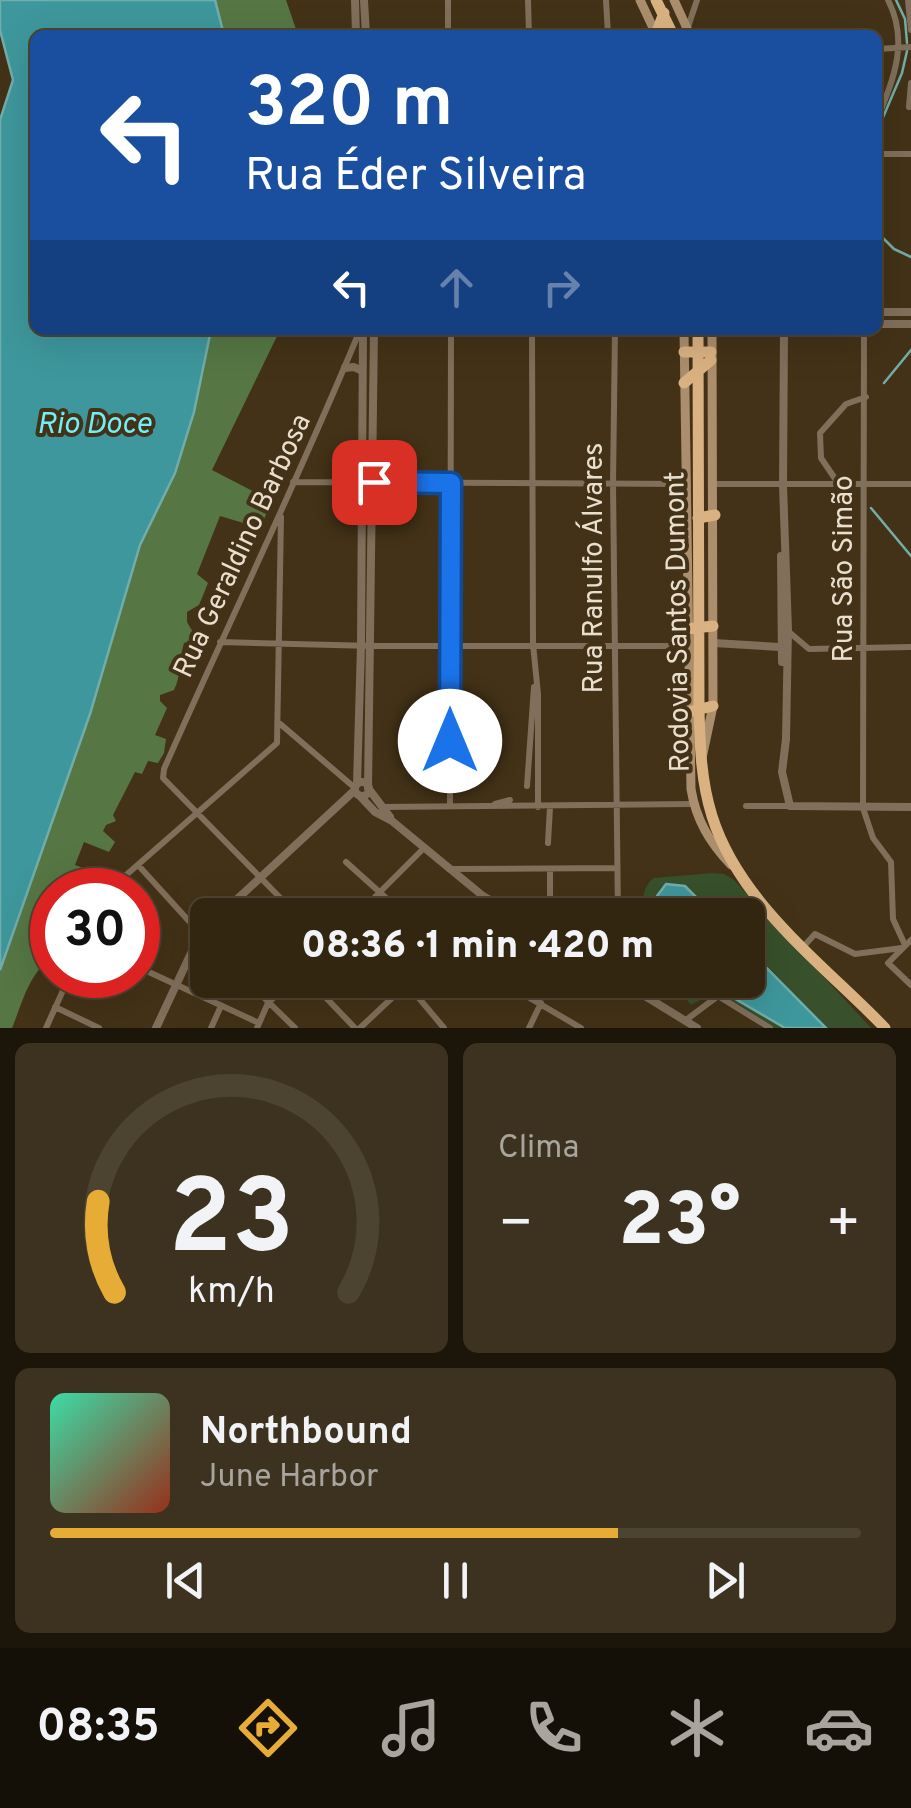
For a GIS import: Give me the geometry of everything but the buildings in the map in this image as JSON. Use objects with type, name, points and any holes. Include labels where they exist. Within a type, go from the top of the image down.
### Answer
[{"type":"highway","points":[[656,0],[671,30]]},
{"type":"highway","points":[[658,30],[664,13]]},
{"type":"highway","points":[[700,335],[707,355]]},
{"type":"highway","points":[[684,352],[707,355]]},
{"type":"highway","points":[[684,383],[707,355]]},
{"type":"highway","name":"Rodovia Santos Dumont","points":[[698,370],[693,711],[712,815],[740,874],[804,947],[885,1028]]},
{"type":"highway","points":[[684,415],[698,415]]},
{"type":"highway","points":[[685,478],[699,472]]},
{"type":"highway","points":[[698,518],[715,515]]},
{"type":"highway","points":[[693,629],[714,626]]},
{"type":"highway","points":[[693,711],[713,706]]},
{"type":"main road","points":[[640,0],[655,30]]},
{"type":"main road","points":[[674,0],[688,30]]},
{"type":"main road","points":[[684,335],[685,478],[693,629],[686,646],[693,711],[693,804],[716,850],[740,874]]},
{"type":"main road","points":[[701,760],[713,706],[715,515],[707,355],[711,335]]},
{"type":"street","points":[[355,0],[356,30]]},
{"type":"street","points":[[364,0],[366,30]]},
{"type":"street","points":[[448,0],[448,30]]},
{"type":"street","points":[[528,0],[529,30]]},
{"type":"street","points":[[606,0],[608,30]]},
{"type":"street","points":[[690,30],[697,0]]},
{"type":"street","points":[[882,108],[898,68],[900,48],[897,17],[888,0]]},
{"type":"street","points":[[908,0],[911,30]]},
{"type":"street","points":[[882,48],[911,48]]},
{"type":"street","points":[[910,107],[911,84]]},
{"type":"street","points":[[882,93],[888,93]]},
{"type":"street","points":[[882,154],[911,154]]},
{"type":"street","points":[[882,312],[911,312]]},
{"type":"street","points":[[882,324],[911,324]]},
{"type":"street","name":"Rua Geraldino Barbosa","points":[[197,814],[164,778],[164,769],[360,335]]},
{"type":"street","points":[[356,789],[361,646],[362,335]]},
{"type":"street","points":[[368,788],[372,720],[374,335]]},
{"type":"street","points":[[450,335],[450,806]]},
{"type":"street","points":[[527,786],[535,680],[532,335]]},
{"type":"street","name":"Rua Ranulfo Álvares","points":[[615,335],[618,898]]},
{"type":"street","points":[[784,335],[783,486],[788,630],[782,772],[790,806]]},
{"type":"street","name":"Rua São Simão","points":[[863,808],[864,335]]},
{"type":"street","points":[[345,368],[354,367],[362,372]]},
{"type":"street","points":[[838,484],[821,458],[820,433],[846,404],[866,397]]},
{"type":"street","points":[[294,482],[613,484],[685,478]]},
{"type":"street","points":[[714,484],[911,484]]},
{"type":"street","points":[[135,868],[277,743],[281,512]]},
{"type":"street","points":[[785,516],[780,647],[787,691]]},
{"type":"street","points":[[788,630],[810,649],[911,646]]},
{"type":"street","points":[[220,642],[686,646]]},
{"type":"street","points":[[714,643],[780,647]]},
{"type":"street","points":[[535,680],[538,807]]},
{"type":"street","points":[[359,720],[372,720]]},
{"type":"street","points":[[278,722],[356,789],[375,812],[392,821],[485,898]]},
{"type":"street","points":[[238,898],[363,782],[392,821]]},
{"type":"street","points":[[478,806],[510,800]]},
{"type":"street","points":[[382,806],[550,808],[693,804]]},
{"type":"street","points":[[746,806],[911,808]]},
{"type":"street","points":[[548,843],[550,808]]},
{"type":"street","points":[[863,808],[873,838],[891,862],[893,918],[906,945]]},
{"type":"street","points":[[197,814],[279,898]]},
{"type":"street","points":[[373,898],[424,849]]},
{"type":"street","points":[[346,862],[386,898]]},
{"type":"street","points":[[138,865],[190,917]]},
{"type":"street","points":[[448,869],[617,868]]},
{"type":"street","points":[[550,870],[550,898]]},
{"type":"street","points":[[804,947],[815,934],[856,954],[906,945]]},
{"type":"street","points":[[906,945],[888,962],[911,985]]},
{"type":"street","points":[[156,1028],[190,957]]},
{"type":"street","points":[[903,978],[911,969]]},
{"type":"street","points":[[160,978],[258,1026],[272,998]]},
{"type":"street","points":[[686,1020],[718,996],[770,1028]]},
{"type":"street","points":[[46,1028],[59,998]]},
{"type":"street","points":[[264,998],[295,1028]]},
{"type":"street","points":[[329,1000],[358,1028],[391,998]]},
{"type":"street","points":[[421,998],[444,1028]]},
{"type":"street","points":[[532,998],[582,1028]]},
{"type":"street","points":[[650,998],[697,1028]]},
{"type":"street","points":[[528,1028],[541,1003]]},
{"type":"street","points":[[212,1028],[221,1006]]},
{"type":"street","points":[[55,1007],[99,1028]]},
{"type":"green space","points":[[215,0],[286,0],[296,30],[223,30]]},
{"type":"green space","points":[[210,335],[278,335],[212,470],[272,501],[260,528],[220,516],[197,574],[208,583],[199,605],[187,612],[187,622],[194,634],[191,641],[184,643],[174,690],[160,695],[167,708],[155,735],[166,739],[164,753],[158,763],[148,761],[142,774],[135,772],[113,815],[116,821],[103,831],[115,842],[109,852],[84,842],[75,865],[83,868],[36,868],[90,714],[140,545],[175,473],[194,412]]},
{"type":"green space","points":[[724,874],[751,898],[644,898],[647,885],[654,878]]},
{"type":"green space","points":[[30,885],[30,984],[12,1028],[0,1028],[0,970]]},
{"type":"green space","points":[[765,913],[871,1028],[772,1028],[724,998],[765,998]]},
{"type":"green space","points":[[685,998],[704,998],[691,1005]]},
{"type":"water","name":"Rio Doce","points":[[0,0],[215,0],[223,30],[30,30],[30,335],[210,335],[194,412],[175,473],[140,545],[90,714],[36,868],[30,868],[30,885],[0,970],[0,120],[13,80],[0,30]]},
{"type":"water","points":[[666,884],[685,886],[697,898],[657,898]]},
{"type":"water","points":[[765,966],[826,1028],[785,1028],[734,998],[765,998]]},
{"type":"waterway","points":[[896,0],[905,19],[907,43]]},
{"type":"waterway","points":[[882,120],[907,51]]},
{"type":"waterway","points":[[882,237],[894,249],[911,257]]},
{"type":"waterway","points":[[884,383],[911,350]]},
{"type":"waterway","points":[[871,508],[911,556]]},
{"type":"route","points":[[374,482],[451,483],[450,741]]}]
